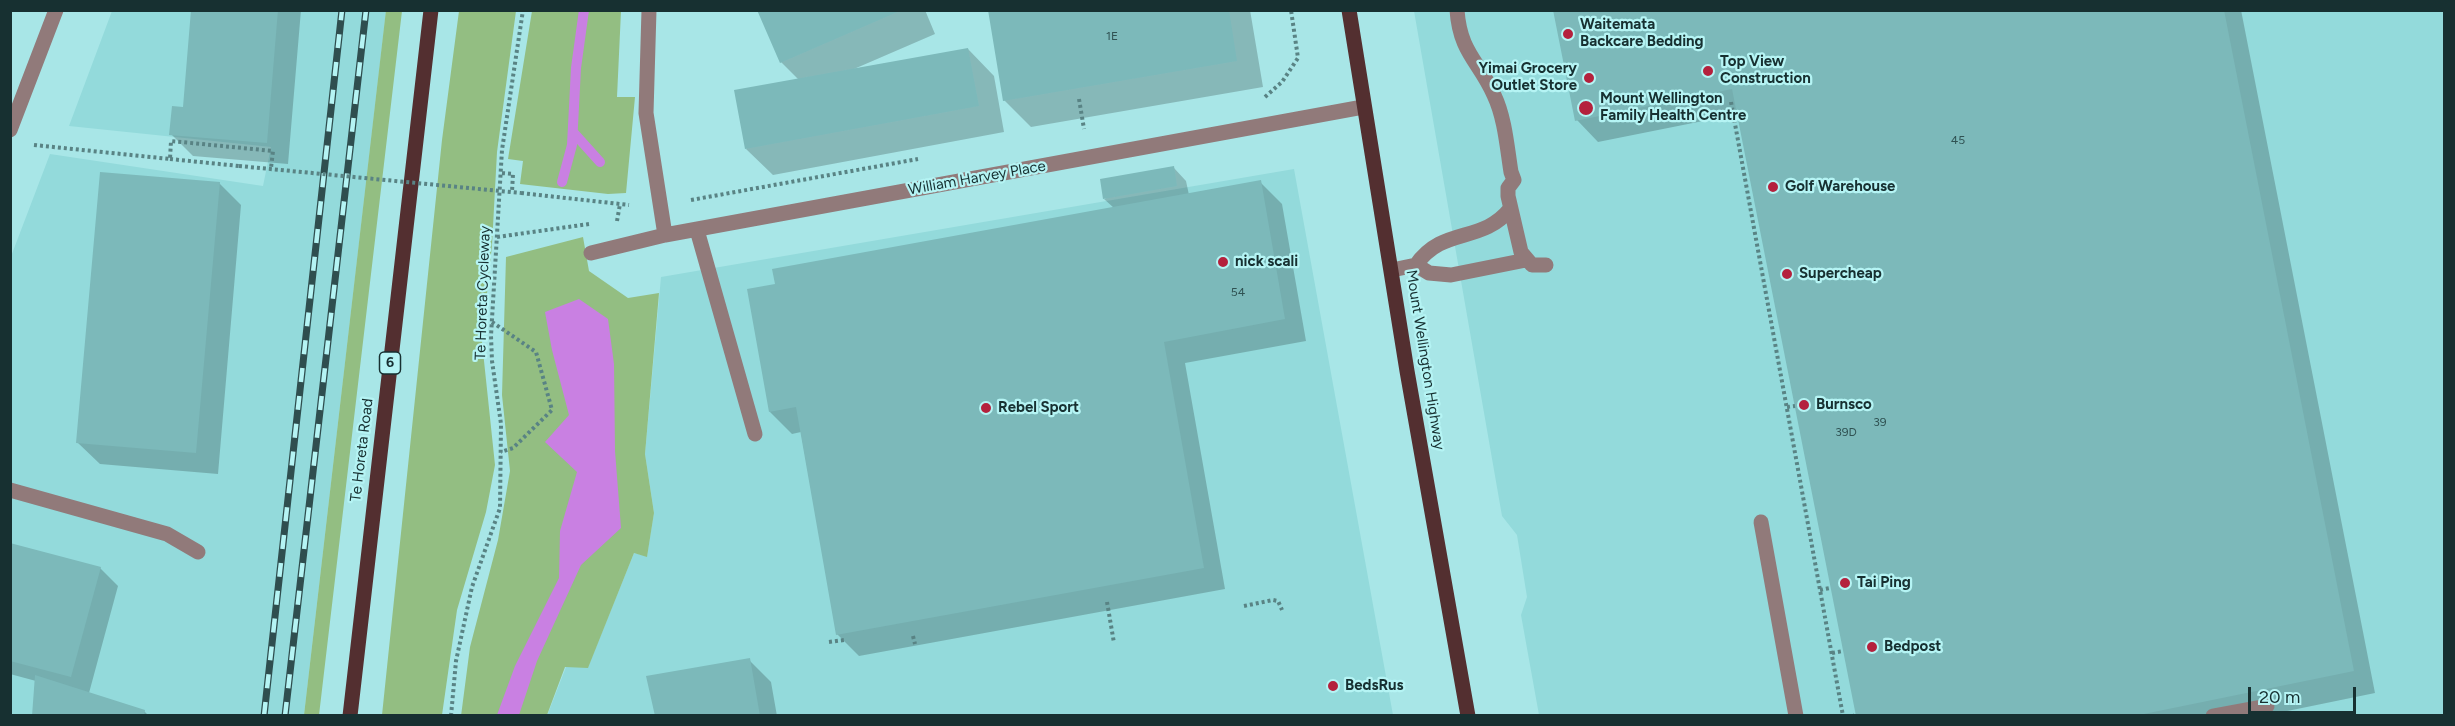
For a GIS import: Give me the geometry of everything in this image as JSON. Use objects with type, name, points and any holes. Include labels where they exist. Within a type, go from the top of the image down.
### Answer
[{"type":"main road","name":"Te Horeta Road","points":[[350,716],[431,10]]},
{"type":"main road","name":"Mount Wellington Highway","points":[[1349,10],[1407,371],[1468,716]]},
{"type":"street","points":[[10,130],[56,10]]},
{"type":"street","points":[[649,10],[646,113],[665,235]]},
{"type":"street","points":[[1457,10],[1466,50],[1494,93],[1501,112],[1514,180],[1508,189],[1510,209],[1521,252],[1532,265],[1546,265]]},
{"type":"street","name":"William Harvey Place","points":[[591,253],[665,235],[1363,107]]},
{"type":"street","points":[[1416,265],[1425,252],[1436,244],[1490,228],[1510,209]]},
{"type":"street","points":[[697,230],[755,434]]},
{"type":"street","points":[[1392,270],[1416,265],[1429,273],[1450,275],[1526,260]]},
{"type":"street","points":[[10,490],[167,534],[198,552]]},
{"type":"street","points":[[1761,522],[1796,716]]},
{"type":"street","points":[[2213,716],[2267,706]]},
{"type":"path","name":"Te Horeta Cycleway","points":[[451,716],[456,661],[472,587],[500,508],[501,424],[492,362],[492,322],[502,150],[523,10]]},
{"type":"path","points":[[1254,99],[1265,97],[1282,82],[1298,58],[1291,10]]},
{"type":"path","points":[[1078,99],[1084,129]]},
{"type":"path","points":[[1731,102],[1844,716]]},
{"type":"path","points":[[1073,131],[1095,127]]},
{"type":"path","points":[[170,159],[171,141],[273,152],[271,168]]},
{"type":"path","points":[[34,145],[629,205]]},
{"type":"path","points":[[691,200],[922,158]]},
{"type":"path","points":[[501,173],[513,174],[512,192]]},
{"type":"path","points":[[609,222],[618,221],[620,204]]},
{"type":"path","points":[[497,237],[593,224]]},
{"type":"path","points":[[492,322],[536,352],[552,410],[513,448],[501,452]]},
{"type":"path","points":[[1787,407],[1795,406]]},
{"type":"path","points":[[1820,590],[1830,588]]},
{"type":"path","points":[[1244,606],[1273,600],[1278,601],[1282,610]]},
{"type":"path","points":[[1107,602],[1113,643]]},
{"type":"path","points":[[913,636],[915,644]]},
{"type":"path","points":[[829,642],[844,640]]},
{"type":"path","points":[[1832,652],[1843,651]]},
{"type":"shaded area","points":[[112,11],[386,11],[304,715],[11,715],[10,259],[50,154],[263,186],[271,147],[69,126]]},
{"type":"shaded area","points":[[1414,11],[2444,11],[2444,715],[1539,715],[1521,615],[1527,597],[1517,535],[1502,516]]},
{"type":"shaded area","points":[[1294,169],[1393,715],[547,716],[566,667],[588,667],[634,553],[647,556],[654,513],[645,454],[661,277]]},
{"type":"shaded area","points":[[579,299],[608,319],[614,364],[615,451],[621,528],[581,565],[537,661],[519,715],[497,715],[515,666],[559,578],[560,531],[577,472],[545,442],[569,415],[552,350],[545,312]]},
{"type":"green space","points":[[386,10],[402,11],[319,715],[304,715]]},
{"type":"green space","points":[[459,11],[516,11],[497,152],[492,245],[482,342],[495,465],[486,512],[457,610],[442,715],[382,715],[442,140]]},
{"type":"green space","points":[[532,11],[621,11],[617,97],[635,97],[626,193],[608,194],[520,184],[523,161],[508,159]]},
{"type":"green space","points":[[583,237],[589,271],[628,298],[659,293],[645,454],[654,513],[647,557],[634,553],[588,668],[565,667],[547,715],[461,716],[470,647],[498,540],[510,471],[502,395],[506,257]]},
{"type":"building","points":[[191,10],[278,10],[267,143],[169,135],[172,106],[183,107]]},
{"type":"building","points":[[757,10],[902,10],[780,63]]},
{"type":"building","points":[[988,10],[1229,10],[1237,61],[1003,101]]},
{"type":"building","points":[[1553,10],[2224,10],[2354,671],[2134,716],[1856,716],[1732,89],[1575,121]]},
{"type":"building","points":[[968,48],[979,106],[745,149],[734,90]]},
{"type":"building","points":[[1174,166],[1177,186],[1103,199],[1100,179]]},
{"type":"building","points":[[100,172],[220,182],[196,453],[76,443]]},
{"type":"building","name":"Rebel Sport","points":[[1261,180],[1285,319],[1164,342],[1204,568],[836,635],[796,407],[769,412],[747,289],[775,284],[772,269]]},
{"type":"building","points":[[10,543],[101,567],[71,677],[10,661]]},
{"type":"building","points":[[750,658],[760,716],[655,716],[646,676]]},
{"type":"building","points":[[35,675],[145,710],[144,716],[32,716]]},
{"type":"waterway","points":[[562,182],[572,145],[576,68],[584,10]]},
{"type":"waterway","points":[[573,132],[600,162]]},
{"type":"railway","points":[[264,716],[342,10]]},
{"type":"railway","points":[[285,716],[366,10]]},
{"type":"place","name":"Waitemata Backcare Bedding","points":[[1568,34]]},
{"type":"place","name":"Top View Construction","points":[[1708,71]]},
{"type":"place","name":"Yimai Grocery Outlet Store","points":[[1589,78]]},
{"type":"place","name":"Mount Wellington Family Health Centre","points":[[1586,108]]},
{"type":"place","name":"Golf Warehouse","points":[[1773,187]]},
{"type":"place","name":"nick scali","points":[[1223,262]]},
{"type":"place","name":"Supercheap","points":[[1787,274]]},
{"type":"place","name":"Burnsco","points":[[1804,405]]},
{"type":"place","name":"Rebel Sport","points":[[986,408]]},
{"type":"place","name":"Tai Ping","points":[[1845,583]]},
{"type":"place","name":"Bedpost","points":[[1872,647]]},
{"type":"place","name":"BedsRus","points":[[1333,686]]}]
